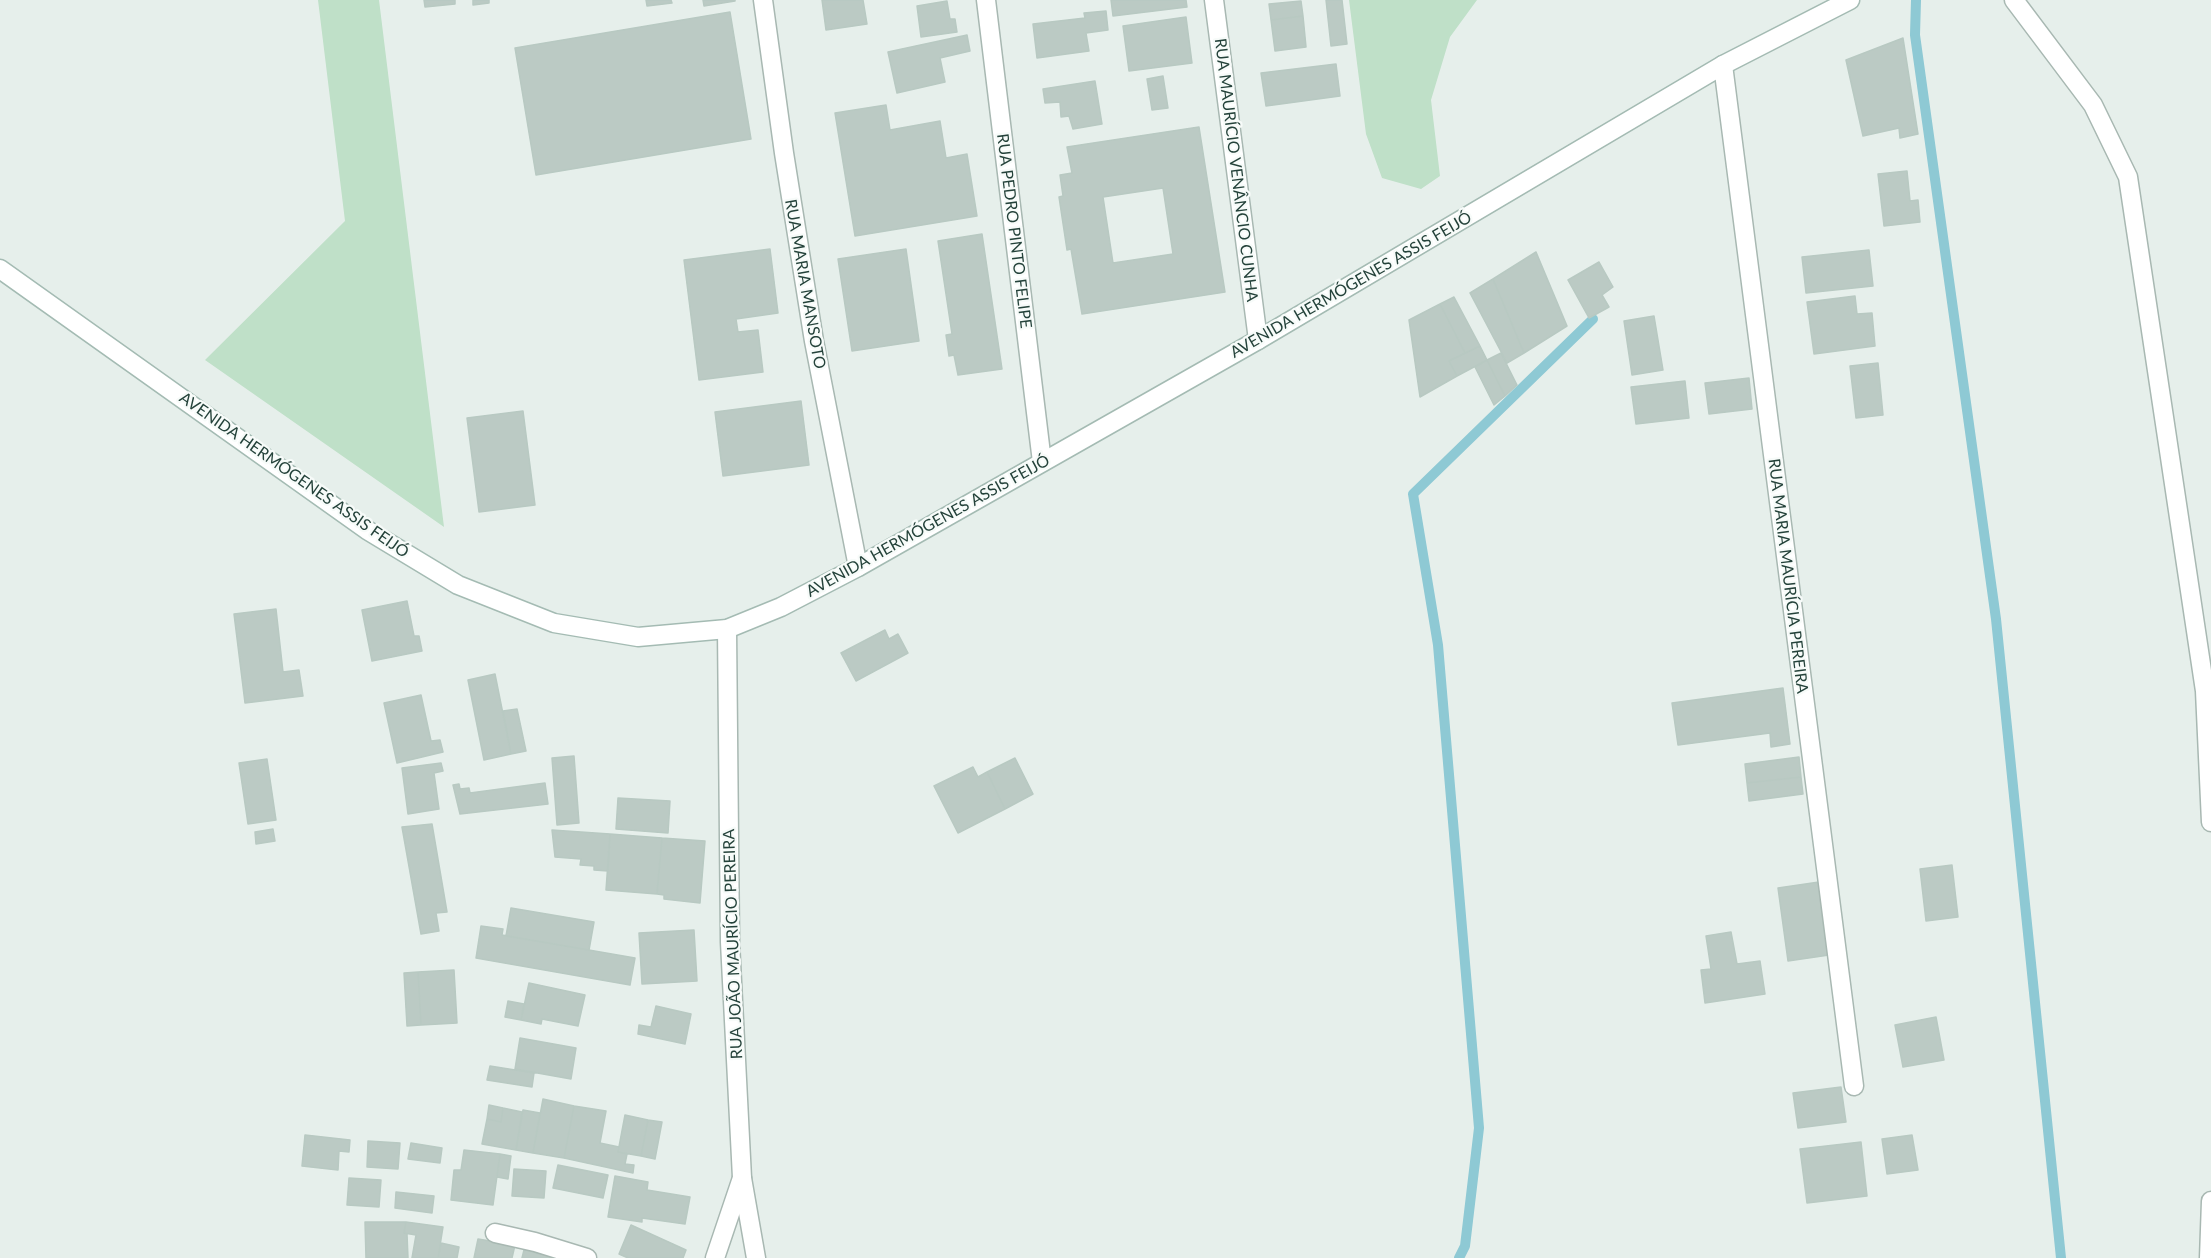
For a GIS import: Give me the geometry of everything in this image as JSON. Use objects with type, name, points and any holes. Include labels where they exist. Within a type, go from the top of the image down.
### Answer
[{"type":"street","name":"RUA MARIA MANSOTO","points":[[763,0],[784,153],[814,341],[858,567]]},
{"type":"street","name":"RUA PEDRO PINTO FELIPE","points":[[986,0],[1042,462]]},
{"type":"street","name":"RUA MAURÍCIO VENÂNCIO CUNHA","points":[[1214,0],[1258,340]]},
{"type":"street","name":"AVENIDA HERMÓGENES ASSIS FEIJÓ","points":[[0,269],[367,530],[458,585],[554,623],[575,627],[638,637],[727,629],[781,607],[858,567],[1258,340],[1723,65],[1850,0]]},
{"type":"street","points":[[2014,0],[2092,105],[2128,177],[2205,692],[2211,822]]},
{"type":"street","name":"RUA MARIA MAURÍCIA PEREIRA","points":[[1723,65],[1854,1086]]},
{"type":"street","name":"RUA JOÃO MAURÍCIO PEREIRA","points":[[727,629],[730,942],[742,1178],[756,1258]]},
{"type":"street","points":[[715,1258],[742,1178]]},
{"type":"street","points":[[2209,1258],[2211,1201]]},
{"type":"street","points":[[495,1233],[535,1242],[587,1258]]},
{"type":"green space","points":[[318,0],[379,0],[444,527],[205,360],[345,221]]},
{"type":"green space","points":[[1349,0],[1477,0],[1450,37],[1431,100],[1440,176],[1421,189],[1382,178],[1366,134]]},
{"type":"building","points":[[424,0],[455,0],[455,4],[425,7]]},
{"type":"building","points":[[473,0],[489,0],[489,3],[473,5]]},
{"type":"building","points":[[646,0],[671,0],[672,3],[647,6]]},
{"type":"building","points":[[703,0],[735,0],[735,1],[704,6]]},
{"type":"building","points":[[822,0],[863,0],[867,24],[826,30]]},
{"type":"building","points":[[1111,0],[1186,0],[1187,7],[1113,16]]},
{"type":"building","points":[[1326,0],[1342,0],[1347,44],[1331,46]]},
{"type":"building","points":[[947,1],[950,19],[955,19],[957,32],[921,37],[917,6]]},
{"type":"building","points":[[1301,1],[1303,16],[1271,20],[1269,4]]},
{"type":"building","points":[[1106,11],[1108,30],[1086,33],[1089,51],[1037,58],[1033,24],[1085,18],[1084,13]]},
{"type":"building","points":[[730,12],[751,139],[536,175],[515,48]]},
{"type":"building","points":[[1303,16],[1306,47],[1275,51],[1271,20]]},
{"type":"building","points":[[1186,17],[1192,63],[1129,71],[1123,26]]},
{"type":"building","points":[[967,35],[970,51],[940,58],[945,82],[897,93],[888,52]]},
{"type":"building","points":[[1903,38],[1918,134],[1900,138],[1899,128],[1863,136],[1846,60]]},
{"type":"building","points":[[1336,64],[1340,96],[1266,106],[1261,73]]},
{"type":"building","points":[[1163,76],[1168,108],[1152,110],[1147,79]]},
{"type":"building","points":[[1095,81],[1102,124],[1073,129],[1069,116],[1061,117],[1060,102],[1045,103],[1043,89]]},
{"type":"building","points":[[886,105],[890,130],[940,121],[946,158],[967,154],[977,216],[855,236],[835,113]]},
{"type":"building","points":[[1199,127],[1225,292],[1082,314],[1071,249],[1067,250],[1059,197],[1063,196],[1060,175],[1072,173],[1067,147]],"holes":[[[1163,188],[1173,254],[1113,263],[1103,197]]]},
{"type":"building","points":[[1907,171],[1910,201],[1918,200],[1920,222],[1884,226],[1878,174]]},
{"type":"building","points":[[982,234],[1002,369],[958,375],[954,355],[949,356],[946,335],[952,334],[938,241]]},
{"type":"building","points":[[770,249],[778,313],[736,319],[738,332],[758,330],[763,372],[699,380],[684,260]]},
{"type":"building","points":[[906,249],[919,341],[852,351],[838,259]]},
{"type":"building","points":[[1869,250],[1873,286],[1806,293],[1802,257]]},
{"type":"building","points":[[1536,252],[1567,326],[1524,353],[1493,279]]},
{"type":"building","points":[[1599,262],[1613,287],[1602,295],[1609,307],[1589,318],[1568,280]]},
{"type":"building","points":[[1493,279],[1524,353],[1507,363],[1470,293]]},
{"type":"building","points":[[1855,296],[1857,314],[1872,313],[1875,346],[1814,354],[1807,302]]},
{"type":"building","points":[[1454,297],[1480,346],[1465,353],[1440,304]]},
{"type":"building","points":[[1440,304],[1465,353],[1449,361],[1457,376],[1420,397],[1409,320]]},
{"type":"building","points":[[1654,316],[1663,370],[1632,375],[1624,321]]},
{"type":"building","points":[[1480,346],[1487,360],[1457,376],[1449,361]]},
{"type":"building","points":[[1501,353],[1517,385],[1505,396],[1487,360]]},
{"type":"building","points":[[1487,360],[1505,396],[1494,405],[1475,367]]},
{"type":"building","points":[[1878,363],[1883,415],[1856,418],[1850,366]]},
{"type":"building","points":[[1749,378],[1752,409],[1709,414],[1705,383]]},
{"type":"building","points":[[1685,381],[1689,418],[1636,424],[1631,387]]},
{"type":"building","points":[[801,401],[809,465],[723,476],[715,412]]},
{"type":"building","points":[[523,411],[535,505],[479,512],[467,418]]},
{"type":"building","points":[[407,601],[414,636],[419,636],[422,651],[372,661],[362,610]]},
{"type":"building","points":[[276,609],[283,672],[299,670],[303,696],[245,703],[234,614]]},
{"type":"building","points":[[885,630],[889,639],[898,634],[908,653],[856,681],[841,653]]},
{"type":"building","points":[[495,674],[511,754],[484,760],[468,680]]},
{"type":"building","points":[[1783,688],[1790,744],[1771,747],[1770,733],[1678,745],[1672,703]]},
{"type":"building","points":[[421,695],[431,741],[440,740],[443,752],[397,763],[384,703]]},
{"type":"building","points":[[517,709],[526,751],[511,754],[503,711]]},
{"type":"building","points":[[574,756],[579,823],[557,825],[552,758]]},
{"type":"building","points":[[1799,757],[1801,777],[1747,783],[1745,764]]},
{"type":"building","points":[[1015,758],[1033,794],[1005,809],[987,772]]},
{"type":"building","points":[[267,759],[276,820],[248,824],[239,763]]},
{"type":"building","points":[[441,763],[443,771],[434,773],[439,809],[408,814],[402,768]]},
{"type":"building","points":[[973,767],[978,777],[987,772],[1005,809],[958,833],[934,786]]},
{"type":"building","points":[[1801,777],[1803,794],[1749,801],[1747,783]]},
{"type":"building","points":[[545,783],[548,804],[460,814],[453,785],[459,784],[460,789],[469,788],[470,793]]},
{"type":"building","points":[[618,798],[670,801],[668,833],[616,829]]},
{"type":"building","points":[[432,824],[447,912],[436,913],[439,931],[421,934],[402,827]]},
{"type":"building","points":[[273,829],[275,841],[256,844],[255,832]]},
{"type":"building","points":[[552,830],[610,834],[608,871],[594,870],[594,866],[580,865],[581,859],[555,857]]},
{"type":"building","points":[[610,834],[662,838],[657,894],[606,890]]},
{"type":"building","points":[[662,838],[705,841],[700,903],[664,899],[664,895],[657,894]]},
{"type":"building","points":[[1952,865],[1958,917],[1926,921],[1920,869]]},
{"type":"building","points":[[1819,882],[1829,955],[1788,961],[1778,888]]},
{"type":"building","points":[[511,908],[594,922],[589,950],[506,936]]},
{"type":"building","points":[[481,926],[503,929],[502,935],[635,958],[630,985],[476,958]]},
{"type":"building","points":[[694,930],[697,981],[642,984],[639,933]]},
{"type":"building","points":[[1731,932],[1737,964],[1760,961],[1765,994],[1705,1003],[1701,970],[1711,969],[1706,936]]},
{"type":"building","points":[[454,970],[457,1023],[421,1025],[418,972]]},
{"type":"building","points":[[418,972],[421,1025],[407,1026],[404,973]]},
{"type":"building","points":[[529,983],[585,995],[578,1026],[542,1019],[541,1024],[521,1020]]},
{"type":"building","points":[[508,1001],[524,1004],[521,1020],[505,1017]]},
{"type":"building","points":[[656,1006],[691,1014],[685,1044],[638,1034],[639,1025],[651,1027]]},
{"type":"building","points":[[1936,1017],[1944,1060],[1903,1067],[1895,1025]]},
{"type":"building","points":[[520,1038],[576,1048],[571,1079],[515,1069]]},
{"type":"building","points":[[490,1066],[534,1073],[532,1087],[487,1080]]},
{"type":"building","points":[[1841,1087],[1846,1122],[1798,1128],[1793,1093]]},
{"type":"building","points":[[543,1099],[574,1106],[564,1158],[533,1153]]},
{"type":"building","points":[[489,1105],[503,1108],[501,1122],[487,1119]]},
{"type":"building","points":[[574,1106],[606,1111],[600,1143],[619,1147],[618,1152],[627,1154],[625,1164],[634,1165],[633,1173],[564,1158]]},
{"type":"building","points":[[503,1108],[522,1112],[516,1150],[482,1144],[487,1119],[501,1122]]},
{"type":"building","points":[[523,1110],[540,1113],[533,1153],[516,1150]]},
{"type":"building","points":[[625,1115],[648,1120],[641,1156],[618,1152]]},
{"type":"building","points":[[648,1120],[662,1122],[655,1159],[641,1156]]},
{"type":"building","points":[[305,1135],[350,1140],[349,1152],[339,1151],[338,1170],[302,1166]]},
{"type":"building","points":[[1912,1135],[1918,1170],[1887,1174],[1882,1139]]},
{"type":"building","points":[[368,1141],[400,1143],[398,1169],[367,1167]]},
{"type":"building","points":[[1861,1142],[1867,1196],[1807,1203],[1800,1149]]},
{"type":"building","points":[[411,1143],[442,1148],[440,1163],[408,1159]]},
{"type":"building","points":[[464,1150],[500,1154],[493,1205],[451,1200],[454,1170],[461,1170]]},
{"type":"building","points":[[500,1154],[511,1156],[508,1179],[497,1177]]},
{"type":"building","points":[[558,1165],[608,1175],[603,1198],[553,1188]]},
{"type":"building","points":[[514,1169],[546,1171],[544,1198],[512,1196]]},
{"type":"building","points":[[615,1176],[648,1182],[647,1190],[690,1197],[685,1224],[642,1218],[642,1222],[608,1217]]},
{"type":"building","points":[[349,1178],[381,1180],[379,1207],[347,1205]]},
{"type":"building","points":[[396,1192],[434,1196],[432,1213],[395,1208]]},
{"type":"building","points":[[365,1222],[406,1222],[404,1233],[407,1234],[408,1258],[366,1258]]},
{"type":"building","points":[[406,1222],[443,1227],[438,1258],[412,1258],[416,1235],[404,1233]]},
{"type":"building","points":[[631,1225],[686,1250],[683,1258],[628,1258],[619,1254]]},
{"type":"building","points":[[478,1239],[515,1245],[512,1258],[474,1258]]},
{"type":"building","points":[[441,1243],[459,1247],[457,1258],[438,1258]]},
{"type":"building","points":[[524,1250],[557,1258],[522,1258]]},
{"type":"waterway","points":[[1916,0],[1915,35],[1996,619],[2061,1258]]},
{"type":"waterway","points":[[1459,1258],[1465,1246],[1479,1128],[1438,645],[1413,494],[1593,319]]}]
